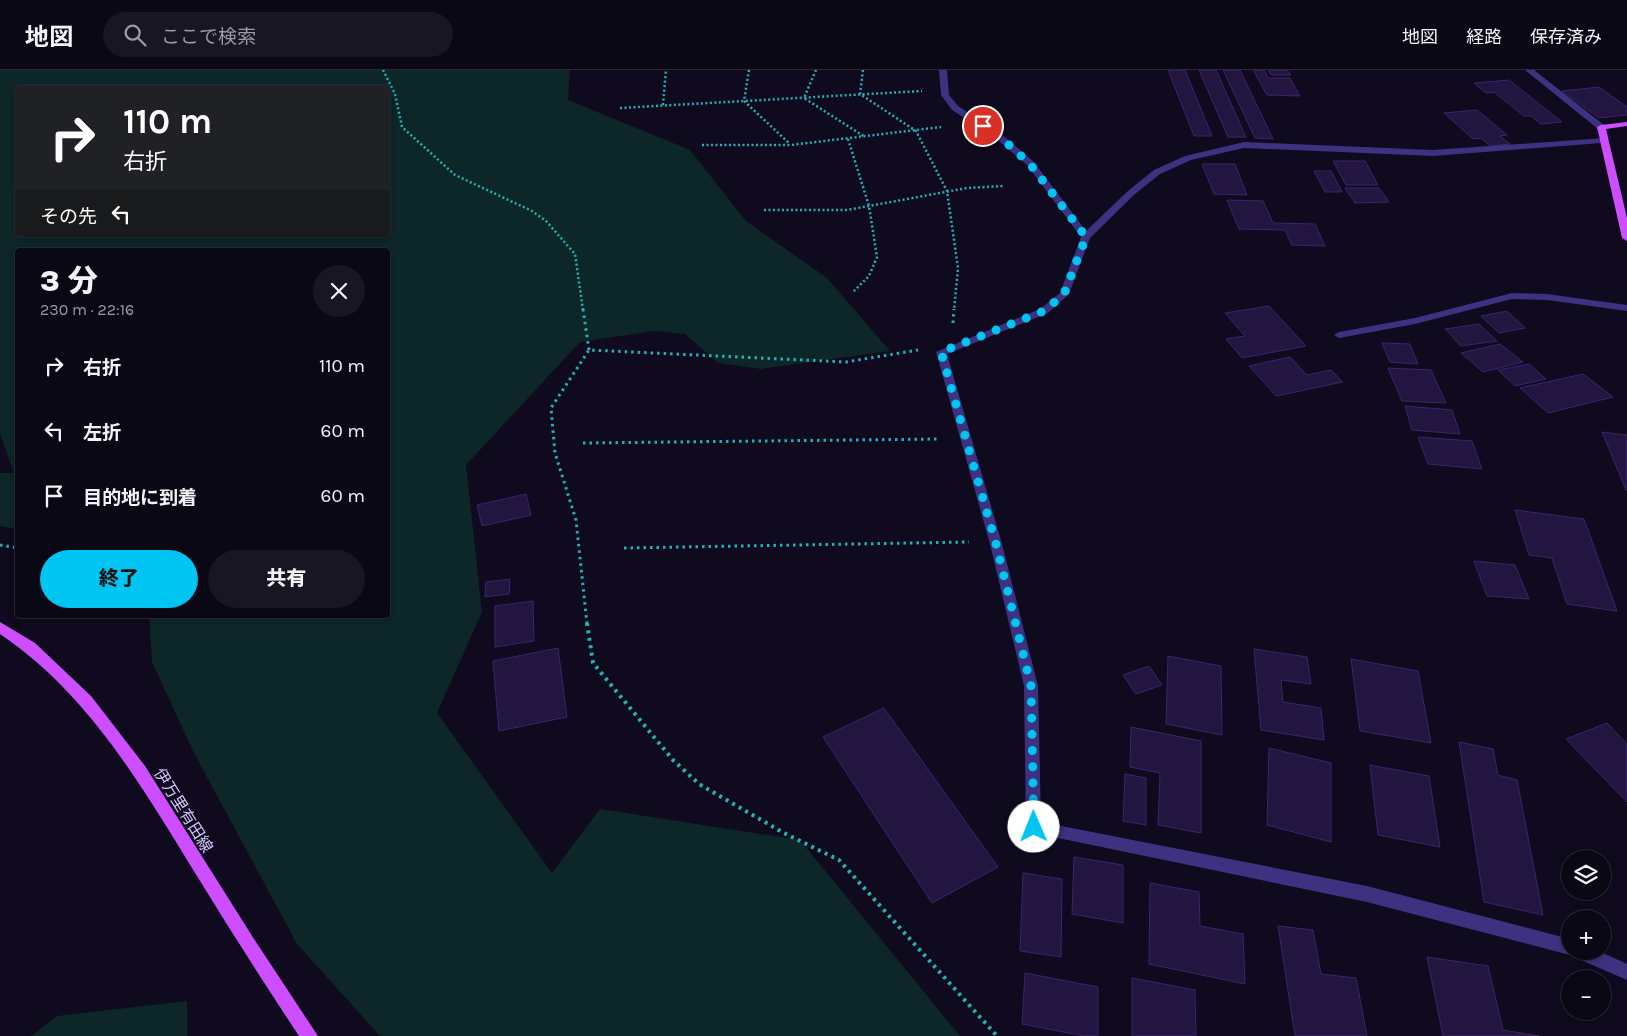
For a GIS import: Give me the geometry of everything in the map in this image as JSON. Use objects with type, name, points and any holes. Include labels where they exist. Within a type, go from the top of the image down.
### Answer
[{"type":"main road","points":[[1627,124],[1600,127],[1627,238]]},
{"type":"main road","name":"伊万里有田線","points":[[0,627],[30,647],[86,700],[140,770],[248,945],[309,1036]]},
{"type":"street","points":[[942,70],[945,95],[955,108],[998,135],[1030,164],[1086,237]]},
{"type":"street","points":[[1529,70],[1600,127]]},
{"type":"street","points":[[1561,945],[1367,894],[1034,827],[1031,686],[996,544],[941,352],[1044,311],[1064,294],[1086,237],[1132,192],[1157,172],[1188,158],[1244,145],[1433,153],[1602,140]]},
{"type":"street","points":[[1339,335],[1415,321],[1512,296],[1547,297],[1627,308]]},
{"type":"street","points":[[1600,960],[1627,972]]},
{"type":"path","points":[[383,70],[395,94],[402,127],[455,175],[532,211],[546,221],[575,254],[589,350],[551,408],[555,453],[576,520],[582,594],[593,664],[673,760],[698,784],[782,832],[839,860],[997,1036]]},
{"type":"path","points":[[663,106],[666,70]]},
{"type":"path","points":[[744,101],[749,70]]},
{"type":"path","points":[[804,98],[816,70]]},
{"type":"path","points":[[860,94],[863,70]]},
{"type":"path","points":[[620,108],[923,91]]},
{"type":"path","points":[[860,94],[916,131],[947,191],[958,268],[952,325]]},
{"type":"path","points":[[804,98],[865,137]]},
{"type":"path","points":[[744,101],[791,145]]},
{"type":"path","points":[[702,145],[791,145],[947,126]]},
{"type":"path","points":[[848,139],[869,206],[877,257],[869,276],[853,292]]},
{"type":"path","points":[[764,210],[847,210],[947,191],[1004,186]]},
{"type":"path","points":[[589,350],[680,356],[846,362],[923,349],[941,352]]},
{"type":"path","points":[[583,443],[941,439]]},
{"type":"path","points":[[624,548],[972,542]]},
{"type":"path","points":[[0,545],[15,548]]},
{"type":"green space","points":[[0,70],[570,70],[568,100],[690,150],[746,221],[827,278],[890,351],[761,369],[718,363],[685,334],[654,331],[580,342],[466,465],[482,612],[437,713],[552,873],[600,809],[800,840],[960,1036],[380,1036],[297,944],[194,753],[152,662],[149,618],[390,618],[390,248],[15,248],[15,529],[0,526],[0,473],[14,473],[0,434]]},
{"type":"green space","points":[[187,1001],[187,1036],[31,1036],[57,1016]]},
{"type":"building","points":[[1168,70],[1185,70],[1212,136],[1194,136]]},
{"type":"building","points":[[1199,70],[1216,70],[1246,137],[1228,137]]},
{"type":"building","points":[[1223,70],[1240,70],[1273,139],[1255,138]]},
{"type":"building","points":[[1253,70],[1264,70],[1268,78],[1290,78],[1300,96],[1267,95]]},
{"type":"building","points":[[1268,70],[1287,70],[1291,75],[1271,75]]},
{"type":"building","points":[[1509,80],[1562,122],[1541,124],[1531,116],[1524,116],[1494,92],[1486,93],[1474,83]]},
{"type":"building","points":[[1599,87],[1627,107],[1627,115],[1599,118],[1562,91]]},
{"type":"building","points":[[1477,110],[1507,135],[1500,136],[1510,144],[1490,146],[1481,138],[1473,139],[1444,113]]},
{"type":"building","points":[[1333,161],[1365,161],[1378,185],[1346,185]]},
{"type":"building","points":[[1202,164],[1235,164],[1247,195],[1214,194]]},
{"type":"building","points":[[1314,171],[1331,171],[1342,192],[1325,192]]},
{"type":"building","points":[[1345,188],[1379,188],[1389,202],[1355,203]]},
{"type":"building","points":[[1227,200],[1263,201],[1273,223],[1315,224],[1325,246],[1292,245],[1285,230],[1239,229]]},
{"type":"building","points":[[1269,306],[1306,346],[1242,358],[1226,339],[1245,336],[1225,313]]},
{"type":"building","points":[[1507,311],[1525,328],[1499,333],[1481,316]]},
{"type":"building","points":[[1479,324],[1497,341],[1461,346],[1445,329]]},
{"type":"building","points":[[1382,343],[1410,344],[1418,364],[1390,362]]},
{"type":"building","points":[[1500,344],[1523,362],[1483,372],[1461,353]]},
{"type":"building","points":[[1290,357],[1307,375],[1331,370],[1343,382],[1276,396],[1249,366]]},
{"type":"building","points":[[1529,364],[1546,379],[1515,386],[1498,370]]},
{"type":"building","points":[[1388,368],[1431,370],[1446,403],[1402,401]]},
{"type":"building","points":[[1583,374],[1613,397],[1548,413],[1520,388]]},
{"type":"building","points":[[1405,406],[1452,410],[1460,434],[1412,430]]},
{"type":"building","points":[[1602,432],[1627,435],[1627,490],[1626,490]]},
{"type":"building","points":[[1418,437],[1472,441],[1482,469],[1428,464]]},
{"type":"building","points":[[526,494],[531,515],[482,526],[477,505]]},
{"type":"building","points":[[1515,510],[1584,519],[1617,611],[1567,604],[1552,558],[1529,555]]},
{"type":"building","points":[[1474,561],[1515,565],[1529,599],[1487,596]]},
{"type":"building","points":[[510,579],[509,594],[485,597],[486,582]]},
{"type":"building","points":[[533,601],[534,641],[495,647],[495,606]]},
{"type":"building","points":[[558,648],[567,717],[499,731],[493,661]]},
{"type":"building","points":[[1254,649],[1307,657],[1311,684],[1281,680],[1283,702],[1321,708],[1324,740],[1261,730]]},
{"type":"building","points":[[1168,656],[1221,666],[1222,735],[1166,724]]},
{"type":"building","points":[[1351,659],[1418,671],[1431,743],[1360,731]]},
{"type":"building","points":[[1149,666],[1162,685],[1136,694],[1123,675]]},
{"type":"building","points":[[884,708],[998,867],[932,903],[823,737]]},
{"type":"building","points":[[1607,723],[1627,744],[1627,802],[1566,739]]},
{"type":"building","points":[[1131,727],[1201,741],[1201,833],[1158,825],[1160,773],[1130,767]]},
{"type":"building","points":[[1459,742],[1493,749],[1498,775],[1517,780],[1543,915],[1484,902]]},
{"type":"building","points":[[1269,748],[1331,763],[1331,842],[1267,825]]},
{"type":"building","points":[[1370,765],[1429,776],[1440,847],[1378,835]]},
{"type":"building","points":[[1125,774],[1146,778],[1146,825],[1123,821]]},
{"type":"building","points":[[1074,857],[1123,865],[1123,923],[1072,914]]},
{"type":"building","points":[[1023,873],[1062,879],[1061,957],[1020,951]]},
{"type":"building","points":[[1150,883],[1199,892],[1200,926],[1243,934],[1245,984],[1149,964]]},
{"type":"building","points":[[1278,926],[1313,930],[1321,974],[1356,978],[1367,1036],[1295,1036]]},
{"type":"building","points":[[1427,957],[1488,966],[1503,1030],[1539,1036],[1443,1036]]},
{"type":"building","points":[[1025,973],[1098,987],[1098,1036],[1084,1036],[1022,1024]]},
{"type":"building","points":[[1132,978],[1195,990],[1196,1036],[1132,1036]]},
{"type":"route","points":[[983,126],[998,135],[1030,164],[1049,191],[1066,208],[1086,237],[1064,294],[1044,311],[941,352],[996,544],[1031,686],[1034,827]]}]
